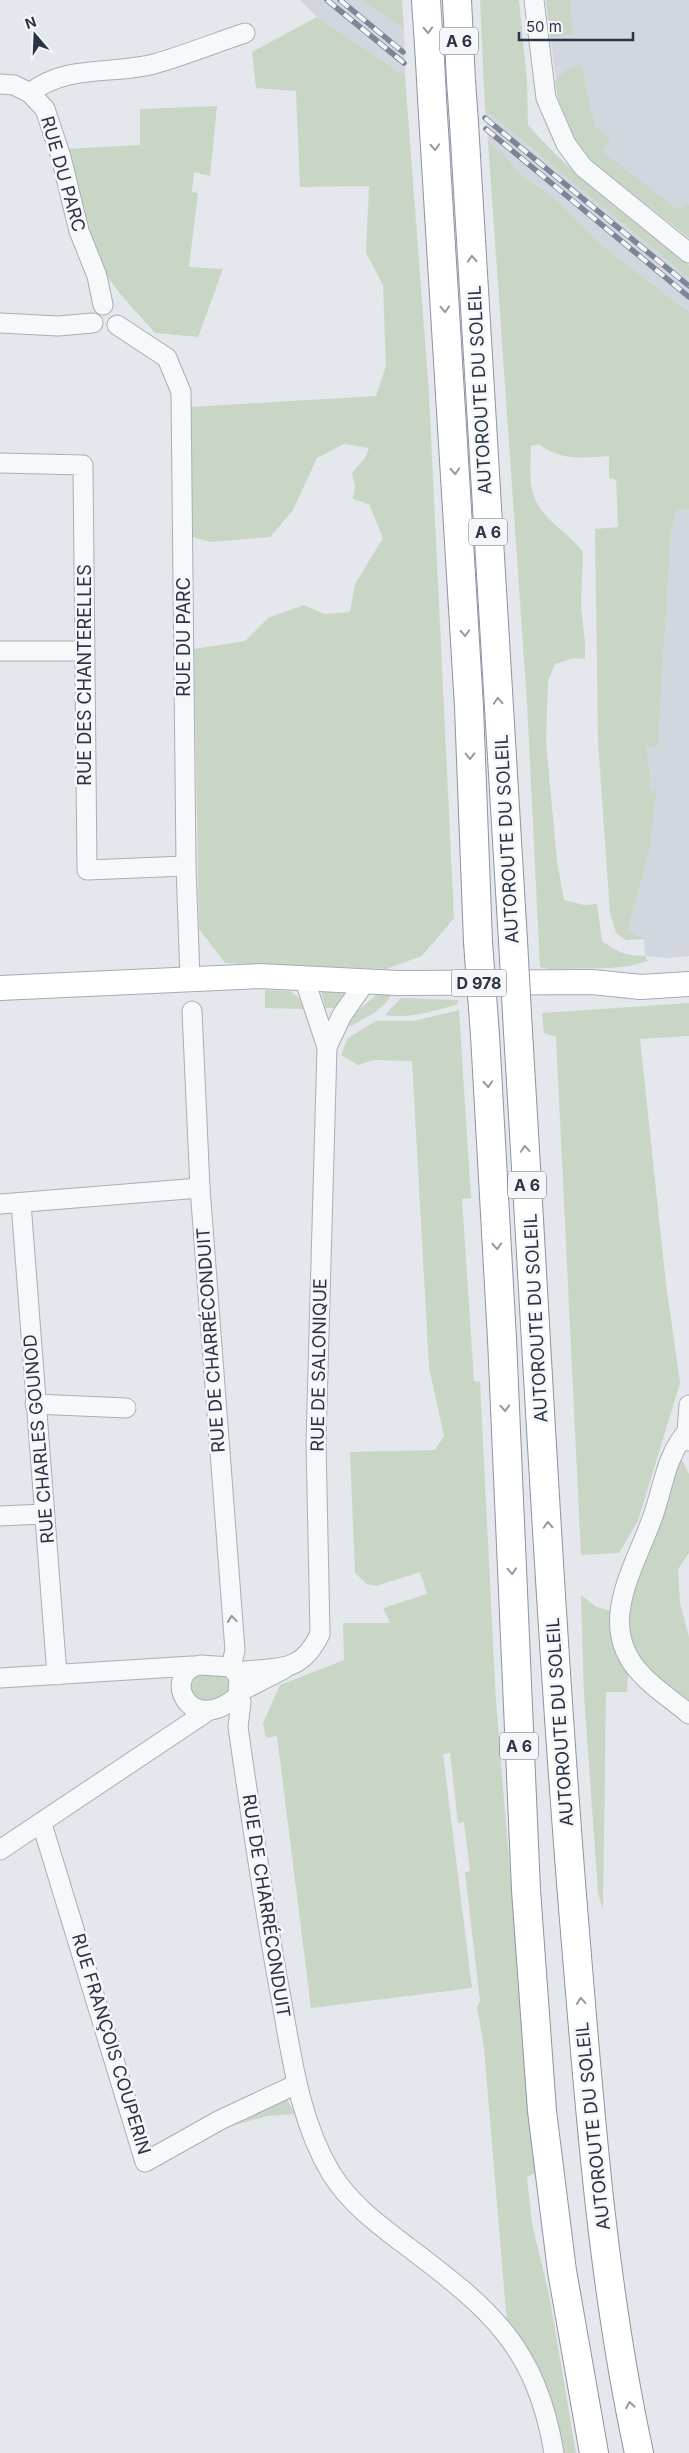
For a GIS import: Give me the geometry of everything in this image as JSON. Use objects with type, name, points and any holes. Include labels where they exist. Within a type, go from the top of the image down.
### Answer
[{"type":"highway","name":"AUTOROUTE DU SOLEIL","points":[[426,0],[469,707],[478,942],[486,1035],[526,1890],[542,2111],[562,2271],[594,2453]]},
{"type":"highway","name":"AUTOROUTE DU SOLEIL","points":[[457,0],[557,1686],[585,2058],[608,2282],[639,2453]]},
{"type":"main road","name":"D 978","points":[[592,982],[635,974],[689,969]]},
{"type":"main road","name":"D 978","points":[[0,988],[260,976],[366,981],[592,982],[641,987],[689,984]]},
{"type":"street","points":[[534,0],[546,98],[566,144],[583,167],[689,253]]},
{"type":"street","points":[[0,84],[14,85],[30,93],[43,82],[63,75],[127,69],[154,64],[245,33]]},
{"type":"street","name":"RUE DU PARC","points":[[30,93],[45,109],[50,122],[73,211],[97,276],[103,305]]},
{"type":"street","points":[[103,305],[111,306],[117,310],[119,318],[117,325],[107,331],[99,330],[93,323],[95,310],[103,305]]},
{"type":"street","points":[[0,323],[58,326],[93,323]]},
{"type":"street","name":"RUE DU PARC","points":[[117,325],[167,358],[181,392],[186,866],[190,978]]},
{"type":"street","name":"RUE DES CHANTERELLES","points":[[0,463],[83,465],[87,870],[186,866]]},
{"type":"street","points":[[0,651],[85,650]]},
{"type":"street","name":"RUE DE SALONIQUE","points":[[234,1670],[286,1667],[302,1661],[313,1650],[320,1634],[316,1442],[327,1047],[304,978]]},
{"type":"street","name":"RUE DE SALONIQUE","points":[[327,1047],[342,1016],[366,981]]},
{"type":"street","name":"RUE DE CHARRÉCONDUIT","points":[[192,1011],[200,1188],[235,1650],[234,1670]]},
{"type":"street","points":[[316,1014],[342,1016]]},
{"type":"street","points":[[0,1204],[200,1188]]},
{"type":"street","name":"RUE CHARLES GOUNOD","points":[[21,1203],[57,1675]]},
{"type":"street","points":[[35,1404],[126,1408]]},
{"type":"street","points":[[689,1404],[688,1437],[676,1443],[655,1511],[619,1608],[624,1645],[631,1662],[642,1676],[689,1714]]},
{"type":"street","points":[[0,1516],[44,1514]]},
{"type":"street","points":[[0,1678],[163,1669],[210,1664],[234,1670],[240,1681],[239,1694],[0,1850]]},
{"type":"street","points":[[179,1732],[180,1705],[185,1673],[192,1666]]},
{"type":"street","name":"RUE DE SALONIQUE","points":[[239,1694],[279,1674],[286,1667]]},
{"type":"street","points":[[163,1669],[199,1710],[214,1709],[238,1727]]},
{"type":"street","name":"RUE DE CHARRÉCONDUIT","points":[[239,1694],[241,1702],[238,1727],[262,1898],[297,2084],[311,2133],[330,2172],[347,2197],[376,2223],[478,2303],[508,2334],[524,2360],[538,2389],[554,2453]]},
{"type":"street","name":"RUE FRANÇOIS COUPERIN","points":[[42,1824],[145,2162],[220,2120],[297,2084]]},
{"type":"shaded area","points":[[300,0],[361,0],[404,29],[405,76],[317,17]]},
{"type":"shaded area","points":[[546,0],[689,0],[689,238],[593,162],[558,98]]},
{"type":"shaded area","points":[[485,110],[689,278],[689,312],[604,247],[558,201],[518,173],[506,156],[488,141]]},
{"type":"shaded area","points":[[689,509],[689,956],[666,958],[645,956],[644,939],[628,932],[649,853],[651,789],[647,746],[658,745],[671,534],[676,511]]},
{"type":"green space","points":[[361,0],[402,0],[404,29]]},
{"type":"green space","points":[[480,0],[519,0],[527,81],[528,125],[585,181],[689,265],[689,278],[485,110]]},
{"type":"green space","points":[[546,0],[570,0],[573,34],[550,38]]},
{"type":"green space","points":[[317,17],[405,76],[429,394],[454,918],[422,956],[386,969],[225,963],[199,929],[194,649],[245,641],[268,618],[304,605],[324,614],[350,612],[355,584],[383,538],[369,504],[353,499],[355,486],[352,473],[365,458],[369,448],[344,444],[317,458],[293,510],[270,537],[210,542],[192,537],[190,407],[376,396],[386,366],[383,285],[366,253],[369,186],[300,187],[296,91],[256,88],[252,52]]},
{"type":"green space","points":[[581,65],[595,126],[611,141],[602,151],[678,210],[687,204],[689,206],[689,238],[593,162],[578,146],[558,98],[555,81],[566,70]]},
{"type":"green space","points":[[217,106],[210,176],[194,172],[192,192],[198,193],[189,267],[223,269],[198,337],[155,333],[120,293],[102,267],[85,224],[66,149],[140,145],[140,109]]},
{"type":"green space","points":[[488,141],[506,156],[518,173],[558,201],[604,247],[689,312],[689,509],[676,511],[671,534],[658,746],[647,747],[651,789],[656,791],[649,853],[628,931],[644,939],[626,940],[616,933],[610,913],[598,741],[595,529],[618,527],[616,480],[609,478],[609,456],[564,456],[539,444],[531,446],[531,479],[535,499],[546,516],[583,552],[581,607],[585,659],[574,658],[555,664],[548,681],[546,742],[557,861],[564,900],[584,905],[597,904],[602,941],[622,953],[645,956],[648,961],[630,966],[548,969],[540,967],[527,702]]},
{"type":"green space","points":[[321,989],[348,991],[337,1008],[325,1008]]},
{"type":"green space","points":[[265,990],[290,991],[304,1002],[305,1009],[265,1008]]},
{"type":"green space","points":[[380,992],[392,994],[385,1004],[374,1013],[351,1026],[346,1025],[348,1019]]},
{"type":"green space","points":[[401,998],[458,1000],[458,1004],[413,1015],[385,1015]]},
{"type":"green space","points":[[689,1003],[689,1036],[640,1039],[666,1284],[680,1383],[638,1521],[619,1553],[581,1555],[556,1037],[544,1033],[542,1013]]},
{"type":"green space","points":[[459,1010],[471,1198],[462,1199],[474,1381],[480,1382],[496,1702],[535,2173],[527,2177],[532,2224],[549,2294],[576,2453],[562,2453],[507,2323],[484,2048],[477,2007],[480,2001],[465,1872],[470,1871],[464,1822],[458,1823],[450,1753],[443,1754],[472,1988],[311,2008],[277,1736],[266,1738],[263,1723],[280,1685],[344,1660],[343,1623],[390,1623],[383,1608],[427,1594],[420,1572],[376,1586],[367,1584],[355,1573],[350,1452],[435,1450],[444,1436],[429,1367],[412,1061],[374,1060],[358,1065],[341,1055],[348,1038],[376,1021],[414,1021]]},
{"type":"green space","points":[[678,1452],[689,1474],[689,1553],[678,1569],[680,1603],[689,1637],[689,1707],[656,1680],[640,1661],[628,1637],[624,1622]]},
{"type":"green space","points":[[581,1595],[596,1607],[611,1611],[620,1656],[628,1673],[627,1692],[606,1692],[603,1910],[598,1893],[584,1695]]},
{"type":"green space","points":[[227,1671],[234,1687],[220,1701],[198,1702],[190,1687],[198,1673]]},
{"type":"green space","points":[[287,2099],[295,2114],[267,2116],[224,2128]]},
{"type":"railway","points":[[327,0],[404,63]]},
{"type":"railway","points":[[340,0],[403,52]]},
{"type":"railway","points":[[485,118],[689,286]]},
{"type":"railway","points":[[486,129],[689,297]]}]
